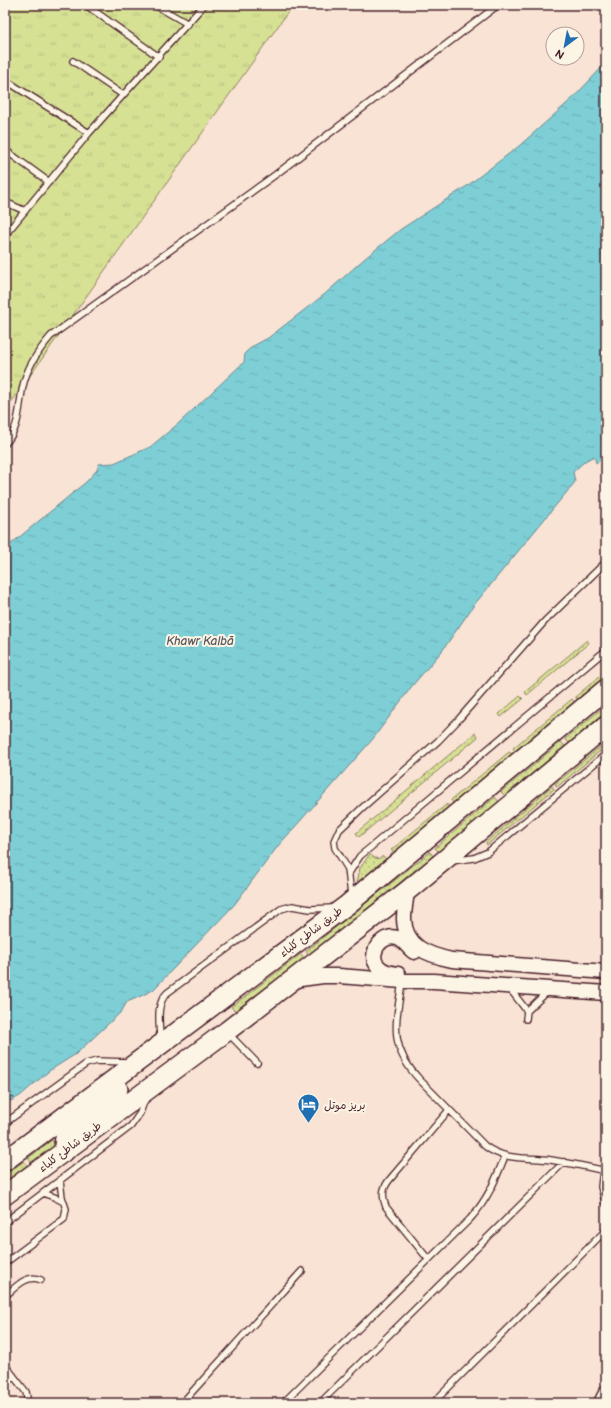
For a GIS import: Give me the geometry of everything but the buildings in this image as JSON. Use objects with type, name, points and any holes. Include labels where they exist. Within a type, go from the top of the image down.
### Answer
[{"type":"highway","name":"طريق شاطئ كلباء","points":[[5,1161],[350,903],[606,689]]},
{"type":"highway","name":"طريق شاطئ كلباء","points":[[5,1195],[148,1090],[293,980],[445,861],[606,726]]},
{"type":"highway","points":[[65,1151],[64,1142],[70,1129],[109,1099],[136,1063]]},
{"type":"street","points":[[407,891],[404,918],[406,930],[412,941],[425,952],[452,960]]},
{"type":"street","points":[[434,981],[390,974],[380,970],[374,957],[377,947],[384,940],[393,938],[402,941],[415,953],[426,959],[439,961],[452,960],[603,970]]},
{"type":"street","points":[[293,980],[308,977],[339,976],[402,981],[434,981],[606,994]]},
{"type":"street","points":[[601,1403],[606,1393]]},
{"type":"lane","points":[[86,5],[159,57]]},
{"type":"lane","points":[[155,5],[188,24]]},
{"type":"lane","points":[[5,235],[89,133],[159,57],[204,5]]},
{"type":"lane","points":[[5,444],[11,437],[18,421],[23,385],[29,367],[38,350],[51,336],[275,175],[498,5]]},
{"type":"lane","points":[[72,61],[123,95]]},
{"type":"lane","points":[[5,80],[89,133]]},
{"type":"lane","points":[[5,150],[49,182]]},
{"type":"lane","points":[[5,202],[25,211]]},
{"type":"lane","points":[[160,1045],[160,1006],[161,1001],[167,993],[281,909],[292,906],[323,909],[350,903],[349,873],[346,865],[335,848],[334,841],[339,830],[438,741],[545,621],[606,562]]},
{"type":"lane","points":[[349,873],[360,856],[606,650]]},
{"type":"lane","points":[[445,861],[474,858],[488,852],[606,754]]},
{"type":"lane","points":[[402,981],[396,1023],[396,1036],[399,1048],[410,1070],[491,1151],[505,1156],[538,1158],[604,1171],[601,1187],[606,1204]]},
{"type":"lane","points":[[507,986],[527,1011]]},
{"type":"lane","points":[[526,1019],[527,1011],[538,999],[551,989]]},
{"type":"lane","points":[[227,1031],[257,1063]]},
{"type":"lane","points":[[5,1123],[91,1062],[103,1060],[136,1063]]},
{"type":"lane","points":[[5,1222],[131,1126],[140,1114],[148,1090]]},
{"type":"lane","points":[[428,1259],[386,1207],[383,1200],[383,1191],[390,1178],[449,1110]]},
{"type":"lane","points":[[283,1403],[481,1206],[489,1195],[505,1156]]},
{"type":"lane","points":[[320,1403],[564,1162]]},
{"type":"lane","points":[[5,1263],[64,1219],[66,1208],[60,1181]]},
{"type":"lane","points":[[43,1194],[64,1202]]},
{"type":"lane","points":[[434,1403],[606,1230]]},
{"type":"lane","points":[[182,1403],[302,1271]]},
{"type":"lane","points":[[5,1296],[27,1279],[34,1278],[41,1280]]},
{"type":"lane","points":[[5,1365],[26,1392],[28,1403]]},
{"type":"path","points":[[5,1082],[14,1099]]},
{"type":"green space","points":[[5,5],[293,5],[5,411]]},
{"type":"green space","points":[[587,640],[589,643],[527,695],[525,692]]},
{"type":"green space","points":[[606,671],[606,676],[578,699],[575,697]]},
{"type":"green space","points":[[520,696],[523,699],[501,717],[499,714]]},
{"type":"green space","points":[[572,699],[575,702],[515,751],[513,748]]},
{"type":"green space","points":[[606,705],[606,712],[569,743],[565,739]]},
{"type":"green space","points":[[475,733],[478,737],[359,837],[356,833]]},
{"type":"green space","points":[[561,742],[565,746],[505,796],[501,792]]},
{"type":"green space","points":[[606,742],[606,746],[557,787],[555,784]]},
{"type":"green space","points":[[509,752],[512,754],[453,803],[451,800]]},
{"type":"green space","points":[[552,786],[554,789],[487,845],[486,842]]},
{"type":"green space","points":[[495,797],[499,802],[439,852],[435,848]]},
{"type":"green space","points":[[447,804],[449,807],[394,853],[391,850]]},
{"type":"green space","points":[[430,852],[433,856],[309,956],[306,951]]},
{"type":"green space","points":[[370,854],[376,858],[383,856],[386,859],[357,883],[360,868]]},
{"type":"green space","points":[[301,954],[304,958],[235,1011],[231,1007]]},
{"type":"green space","points":[[52,1140],[55,1145],[32,1163],[28,1158]]},
{"type":"green space","points":[[24,1161],[27,1165],[5,1182],[5,1175]]},
{"type":"water","name":"Khawr Kalbā","points":[[606,63],[606,455],[596,463],[594,456],[585,461],[573,472],[575,482],[474,605],[442,651],[412,686],[372,740],[278,846],[234,905],[153,990],[127,1002],[121,1012],[76,1054],[49,1071],[20,1096],[5,1104],[5,549],[86,482],[97,470],[99,464],[114,463],[150,447],[179,423],[244,362],[245,353],[253,346],[268,338],[325,294],[364,259],[401,229],[467,186],[519,146],[573,98]]},
{"type":"place","name":"بريز موتل","points":[[308,1124]]}]
